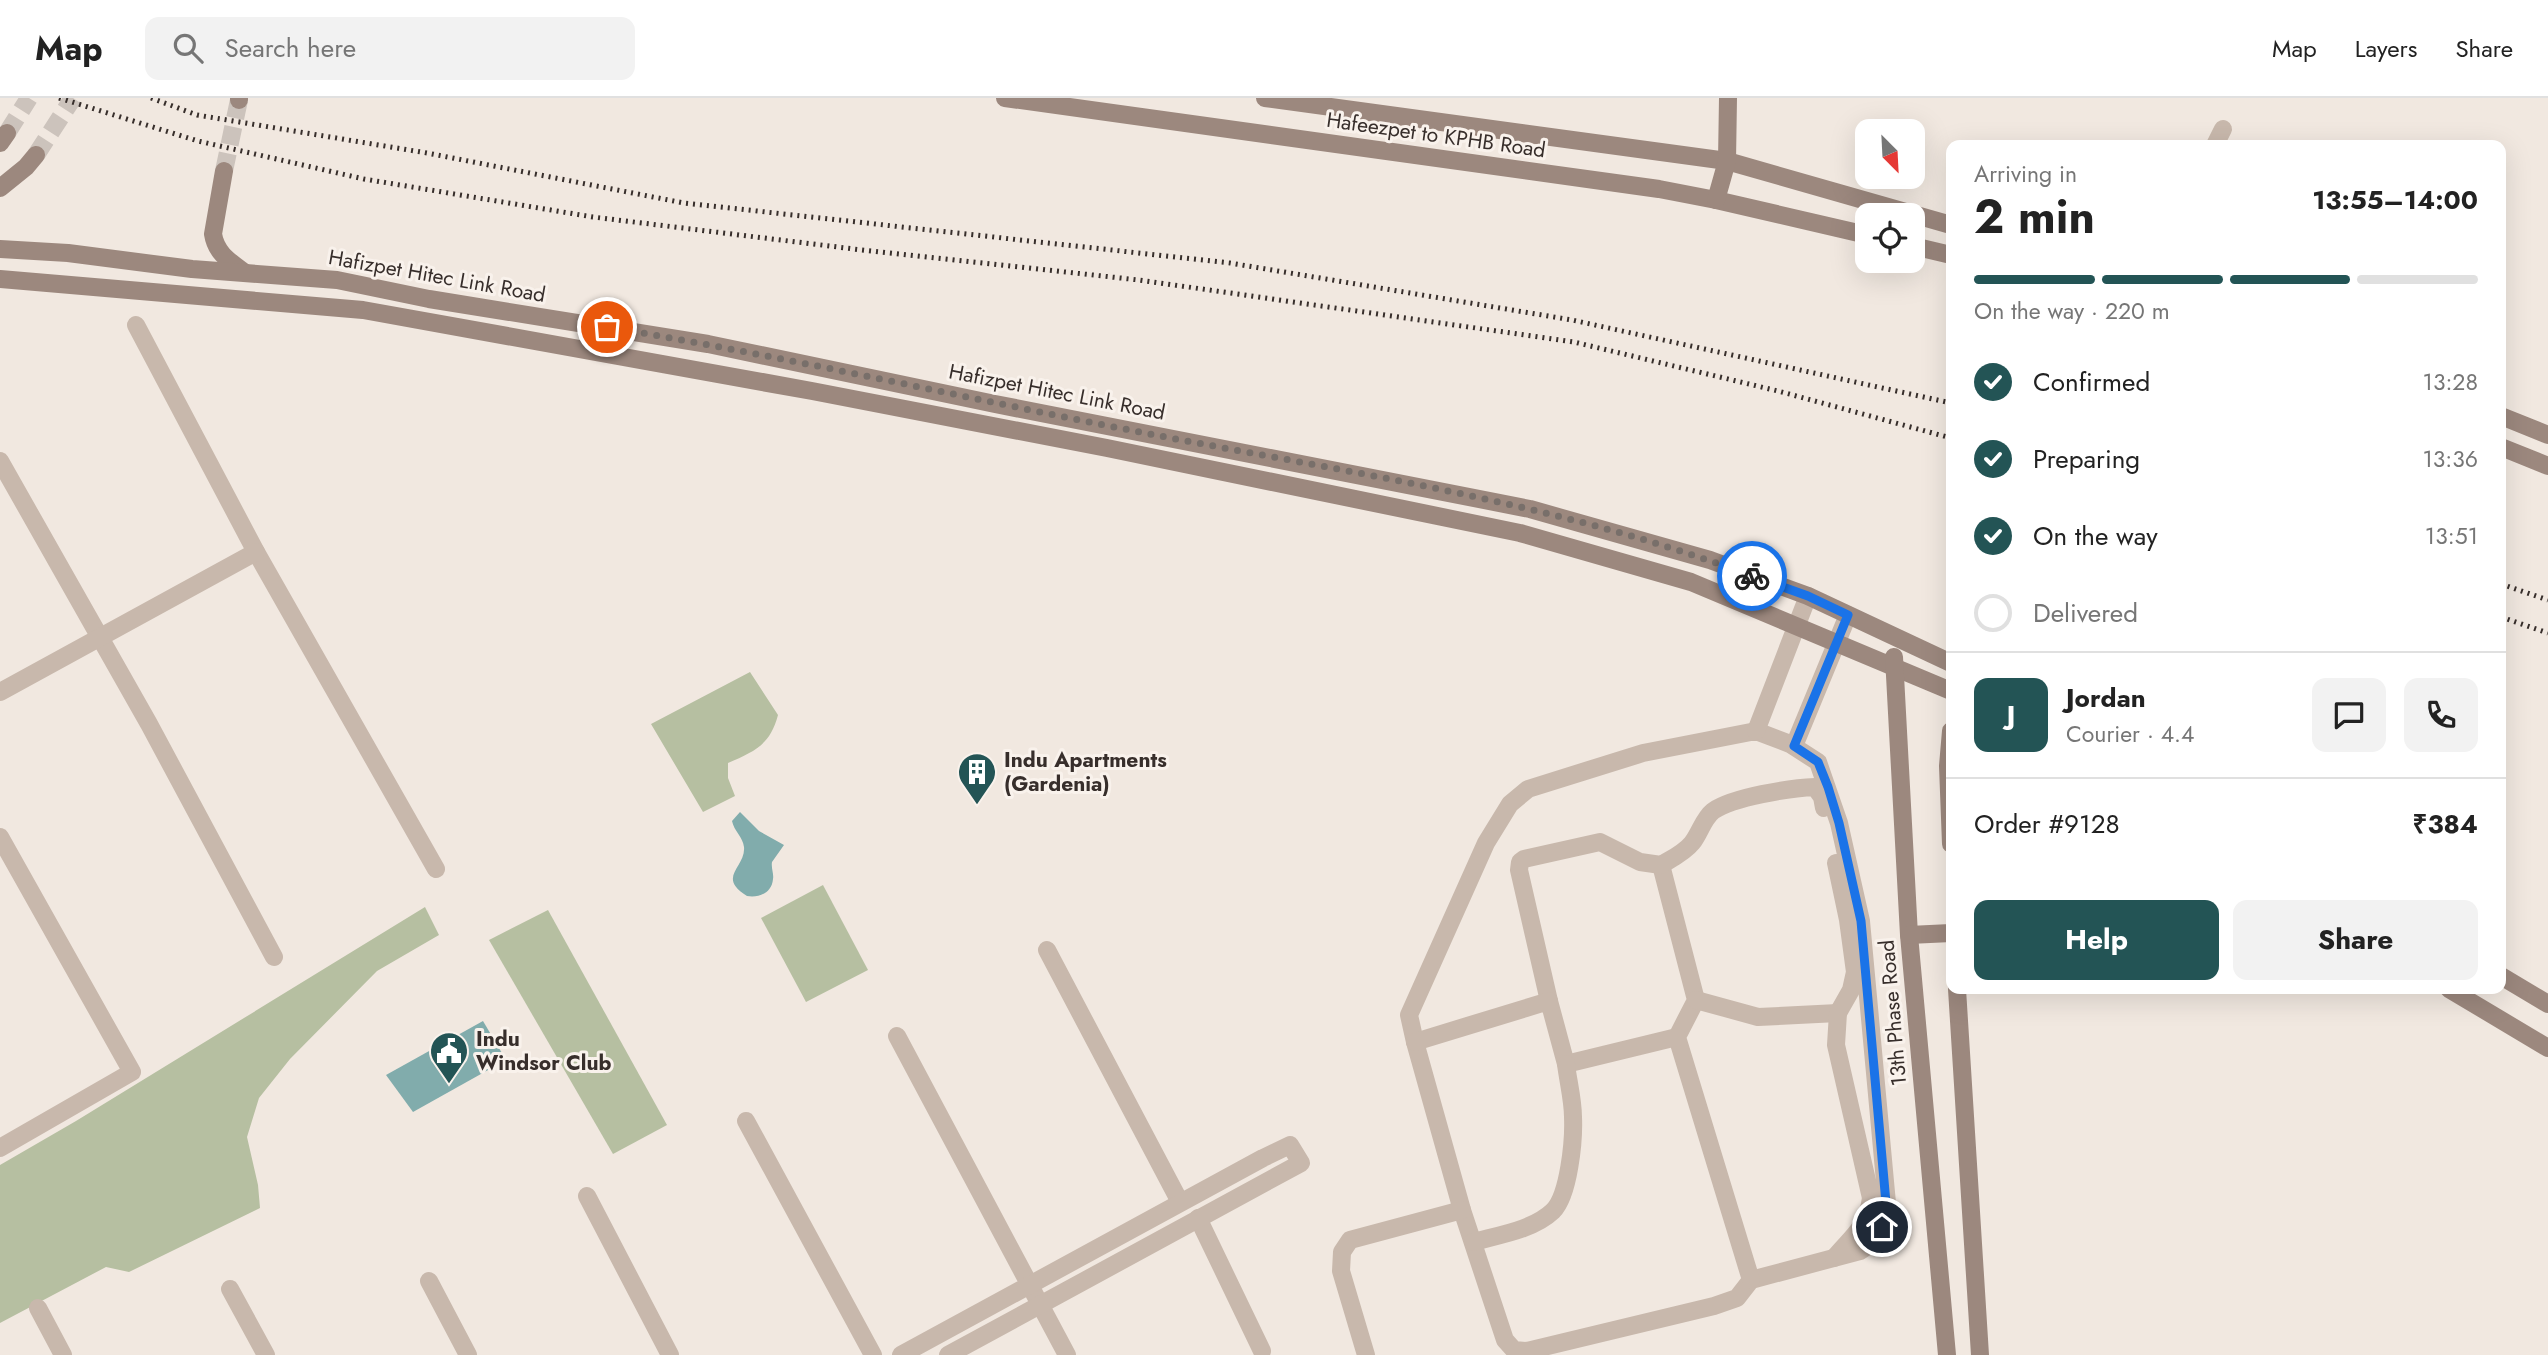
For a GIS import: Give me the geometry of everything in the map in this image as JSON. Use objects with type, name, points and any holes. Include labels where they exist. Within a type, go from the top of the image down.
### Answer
[{"type":"main road","name":"Hafeezpet to KPHB Road","points":[[1005,98],[1659,188],[1855,232]]},
{"type":"main road","points":[[1265,98],[1727,161],[1946,224]]},
{"type":"main road","points":[[1716,200],[1727,161],[1728,98]]},
{"type":"main road","points":[[0,188],[36,155]]},
{"type":"main road","points":[[224,172],[214,241],[226,259],[246,273]]},
{"type":"main road","name":"Hafizpet Hitec Link Road","points":[[0,249],[68,253],[192,269],[337,280],[429,299],[708,344],[995,404],[1530,509],[1710,560],[1808,596],[1946,661]]},
{"type":"main road","points":[[1925,249],[1946,254]]},
{"type":"main road","points":[[0,279],[363,310],[812,391],[1107,448],[1520,533],[1691,582],[1946,689]]},
{"type":"main road","points":[[2506,418],[2548,435]]},
{"type":"main road","points":[[2506,449],[2548,466]]},
{"type":"main road","name":"13th Phase Road","points":[[1894,637],[1909,934],[1947,1355]]},
{"type":"main road","points":[[1909,934],[1946,933]]},
{"type":"main road","points":[[2506,979],[2548,1003]]},
{"type":"main road","points":[[1957,994],[1980,1355]]},
{"type":"main road","points":[[2457,994],[2548,1048]]},
{"type":"street","points":[[136,325],[256,552],[436,869]]},
{"type":"street","points":[[0,461],[149,724],[274,957]]},
{"type":"street","points":[[0,692],[98,636],[256,552]]},
{"type":"street","points":[[1756,731],[1808,596]]},
{"type":"street","points":[[1794,746],[1848,615]]},
{"type":"street","points":[[1756,731],[1794,746],[1818,762],[1839,823],[1861,921],[1886,1203],[1882,1227],[1873,1244],[1860,1251],[1751,1280],[1737,1298],[1714,1306],[1527,1351],[1513,1352],[1505,1340],[1462,1210],[1409,1015],[1486,843],[1510,804],[1528,789],[1643,753],[1756,731]]},
{"type":"street","points":[[1473,1242],[1535,1223],[1553,1210],[1563,1195],[1568,1176],[1573,1118],[1566,1064],[1549,1002],[1519,870],[1520,862],[1601,842],[1640,862],[1661,865],[1690,845],[1706,818],[1728,803],[1793,788],[1815,787],[1822,797],[1848,920],[1855,972],[1851,990],[1838,1013],[1836,1045],[1871,1198],[1869,1216],[1834,1258]]},
{"type":"street","points":[[0,837],[132,1072],[0,1148]]},
{"type":"street","points":[[1661,865],[1696,1000],[1677,1037],[1751,1280]]},
{"type":"street","points":[[1047,950],[1180,1202]]},
{"type":"street","points":[[1696,1000],[1758,1017],[1838,1013]]},
{"type":"street","points":[[1415,1042],[1549,1002]]},
{"type":"street","points":[[897,1036],[1068,1355]]},
{"type":"street","points":[[1566,1064],[1677,1037]]},
{"type":"street","points":[[746,1121],[873,1355]]},
{"type":"street","points":[[901,1355],[1290,1145],[1301,1163],[948,1355]]},
{"type":"street","points":[[587,1196],[670,1355]]},
{"type":"street","points":[[1366,1355],[1341,1271],[1342,1252],[1350,1240],[1462,1210]]},
{"type":"street","points":[[1198,1218],[1262,1351]]},
{"type":"street","points":[[429,1281],[468,1355]]},
{"type":"street","points":[[230,1289],[265,1355]]},
{"type":"street","points":[[38,1308],[63,1355]]},
{"type":"green space","points":[[750,672],[778,715],[775,725],[760,746],[728,763],[728,778],[735,796],[703,812],[651,724]]},
{"type":"green space","points":[[823,885],[868,970],[806,1002],[761,918]]},
{"type":"green space","points":[[425,907],[439,935],[377,971],[290,1059],[259,1098],[247,1137],[258,1185],[260,1208],[129,1272],[106,1267],[0,1323],[0,1165]]},
{"type":"green space","points":[[548,910],[667,1125],[613,1154],[489,940]]},
{"type":"water","points":[[740,812],[759,831],[784,845],[772,862],[773,877],[770,888],[764,894],[756,896],[747,896],[734,883],[733,877],[744,847],[732,821]]},
{"type":"water","points":[[483,1021],[506,1060],[413,1112],[386,1075]]},
{"type":"tunnel","points":[[7,133],[29,98]]},
{"type":"tunnel","points":[[36,155],[73,98]]},
{"type":"tunnel","points":[[224,171],[239,100]]},
{"type":"railway","points":[[59,98],[198,141],[364,179],[593,217],[1139,280],[1574,342],[1778,391],[1946,437]]},
{"type":"railway","points":[[151,98],[197,115],[427,153],[684,203],[1230,263],[1572,320],[1946,402]]},
{"type":"railway","points":[[2506,586],[2548,600]]},
{"type":"railway","points":[[2506,619],[2548,633]]},
{"type":"way so far","points":[[607,327],[708,344],[995,404],[1530,509],[1710,560],[1752,576]]},
{"type":"place","name":"Indu Apartments (Gardenia)","points":[[977,806]]},
{"type":"place","name":"Indu Windsor Club","points":[[449,1085]]},
{"type":"route","points":[[1752,576],[1808,596],[1848,615],[1794,746],[1818,762],[1828,787],[1861,921],[1886,1203],[1882,1227]]}]
